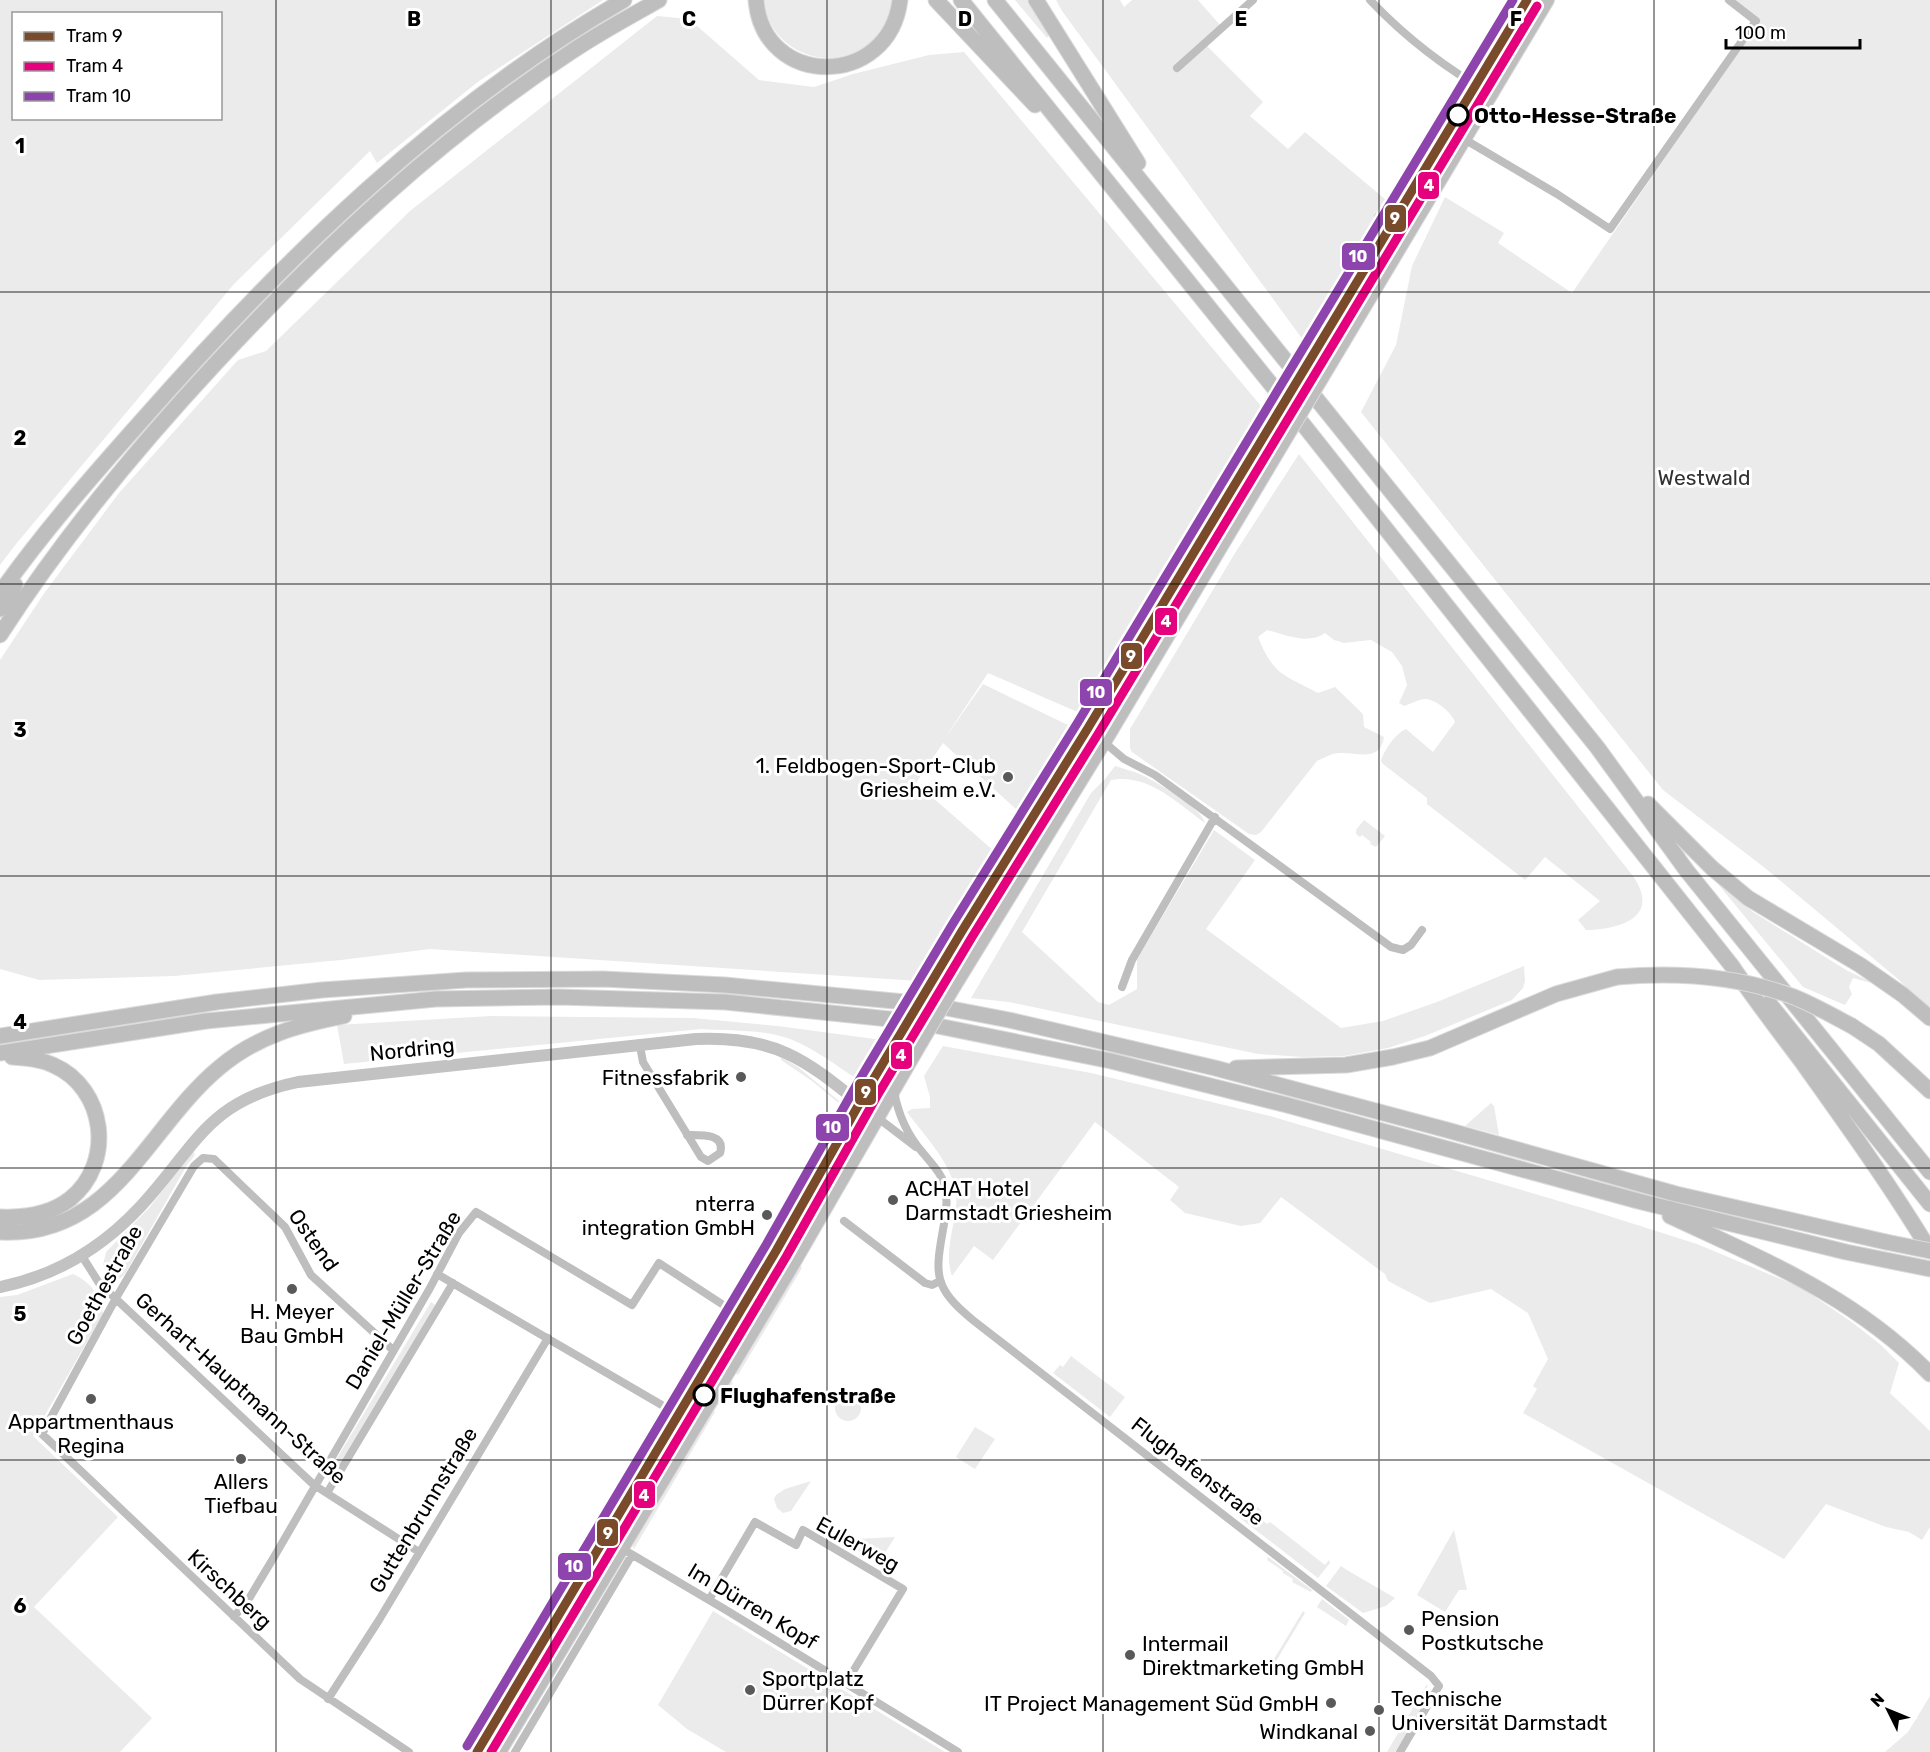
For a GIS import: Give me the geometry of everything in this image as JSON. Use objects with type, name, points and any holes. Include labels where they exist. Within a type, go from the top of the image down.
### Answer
[{"type":"highway","points":[[0,592],[85,487],[260,291],[403,159],[479,97],[567,35],[624,0]]},
{"type":"highway","points":[[0,635],[57,551],[130,459],[236,342],[342,235],[431,156],[496,104],[572,51],[659,0]]},
{"type":"highway","points":[[756,0],[761,24],[779,49],[805,64],[831,68],[859,61],[879,48],[896,20],[900,0]]},
{"type":"highway","points":[[936,0],[1031,101],[1079,145]]},
{"type":"highway","points":[[961,0],[1732,966],[1757,1004],[1870,1157],[1930,1251]]},
{"type":"highway","points":[[995,0],[1612,768],[1687,871],[1930,1172]]},
{"type":"highway","points":[[1036,0],[1171,217]]},
{"type":"highway","points":[[0,609],[85,487]]},
{"type":"highway","points":[[1612,768],[1727,881],[1749,898],[1860,965],[1903,995],[1930,1018]]},
{"type":"highway","points":[[1732,966],[1766,1000],[1930,1204]]},
{"type":"highway","points":[[1215,1068],[1346,1065],[1393,1057],[1430,1048],[1556,994],[1617,977],[1674,975],[1747,983],[1795,998],[1852,1026],[1887,1051],[1930,1091]]},
{"type":"highway","points":[[0,1036],[217,1002],[322,990],[466,980],[603,979],[725,985],[926,1004],[1009,1020],[1215,1068],[1676,1194],[1930,1251]]},
{"type":"highway","points":[[0,1054],[206,1021],[436,999],[559,997],[724,1002],[918,1022],[1122,1063],[1299,1108],[1638,1201],[1846,1252],[1926,1268]]},
{"type":"highway","points":[[0,1232],[25,1232],[48,1227],[71,1218],[96,1203],[137,1163],[192,1095],[220,1067],[274,1034],[301,1025],[436,999]]},
{"type":"highway","points":[[0,1054],[42,1061],[76,1080],[92,1102],[97,1114],[100,1141],[94,1167],[88,1179],[70,1198],[47,1212],[14,1218],[0,1217]]},
{"type":"highway","points":[[1638,1201],[1811,1283],[1904,1348],[1930,1374]]},
{"type":"main road","points":[[499,1752],[627,1552],[954,986],[1104,742],[1547,0]]},
{"type":"main road","name":"Nordring","points":[[0,1287],[57,1269],[82,1256],[114,1232],[141,1206],[202,1130],[231,1106],[280,1085],[710,1038],[735,1039],[757,1043],[799,1058],[878,1118]]},
{"type":"main road","points":[[847,1093],[875,1088],[891,1076],[917,1049]]},
{"type":"street","points":[[1176,68],[1253,0]]},
{"type":"street","points":[[1370,0],[1419,47],[1491,94]]},
{"type":"street","points":[[1378,217],[1388,220],[1520,0]]},
{"type":"street","points":[[1464,139],[1557,194],[1610,230],[1756,21],[1729,0]]},
{"type":"street","points":[[1104,742],[1124,759],[1155,775],[1215,817],[1391,947],[1402,950],[1407,948],[1422,930]]},
{"type":"street","points":[[1122,987],[1127,969],[1135,954],[1215,817]]},
{"type":"street","points":[[640,1046],[643,1062],[687,1134]]},
{"type":"street","points":[[844,1221],[925,1283],[932,1285],[940,1281],[938,1258],[947,1200],[942,1179],[903,1122],[894,1091]]},
{"type":"street","points":[[878,1118],[923,1153]]},
{"type":"street","name":"Goethestraße","points":[[42,1434],[116,1298],[194,1167],[203,1158]]},
{"type":"street","name":"Ostend","points":[[203,1158],[214,1159],[280,1221],[290,1233],[311,1275],[393,1350]]},
{"type":"street","name":"Daniel-Müller-Straße","points":[[234,1617],[250,1597],[459,1233],[476,1212],[630,1304],[635,1303],[659,1263],[732,1311],[672,1411]]},
{"type":"street","name":"Gerhart-Hauptmann-Straße","points":[[82,1256],[99,1283],[314,1485],[419,1552]]},
{"type":"street","points":[[437,1274],[672,1411],[468,1752]]},
{"type":"street","name":"Flughafenstraße","points":[[940,1281],[945,1292],[961,1311],[1431,1676],[1439,1686],[1400,1752]]},
{"type":"street","name":"Daniel-Müller-Straße","points":[[327,1493],[453,1283]]},
{"type":"street","name":"Guttenbrunnstraße","points":[[328,1699],[379,1620],[548,1338]]},
{"type":"street","name":"Kirschberg","points":[[42,1434],[300,1679],[409,1752]]},
{"type":"street","name":"Eulerweg","points":[[709,1600],[755,1522],[796,1545],[803,1530],[903,1589],[846,1683]]},
{"type":"street","points":[[515,1752],[627,1552]]},
{"type":"street","name":"Im Dürren Kopf","points":[[627,1552],[958,1752]]},
{"type":"green space","points":[[0,0],[603,0],[479,81],[377,163],[370,151],[234,284],[0,565]]},
{"type":"green space","points":[[764,0],[893,0],[882,31],[868,46],[850,55],[831,58],[812,56],[795,49],[780,37],[769,20]]},
{"type":"green space","points":[[1015,0],[1027,0],[1049,35],[1047,38]]},
{"type":"green space","points":[[1056,0],[1120,0],[1124,7],[1132,0],[1198,0],[1220,25],[1205,44],[1263,102],[1250,116],[1288,149],[1305,132],[1392,205],[1306,344],[1062,11]]},
{"type":"green space","name":"Westwald","points":[[1735,0],[1930,0],[1930,1012],[1898,979],[1765,868],[1663,790],[1361,412],[1396,345],[1412,266],[1445,197],[1504,233],[1498,243],[1572,293],[1753,30],[1746,9]]},
{"type":"green space","points":[[657,16],[689,19],[759,80],[814,87],[853,74],[929,55],[964,52],[1266,412],[1234,455],[1082,714],[988,673],[943,741],[983,684],[1070,726],[1016,809],[943,743],[916,783],[995,852],[919,981],[430,949],[174,976],[39,980],[0,969],[0,660],[45,592],[119,493],[238,360],[266,351],[410,211]]},
{"type":"green space","points":[[1299,454],[1633,876],[1640,890],[1642,902],[1640,911],[1633,918],[1612,927],[1586,930],[1578,920],[1600,901],[1545,857],[1525,880],[1427,804],[1427,798],[1383,764],[1381,761],[1385,752],[1394,738],[1402,731],[1406,729],[1433,752],[1455,722],[1438,703],[1428,699],[1404,706],[1399,703],[1407,685],[1402,666],[1392,652],[1371,640],[1344,643],[1334,640],[1325,633],[1318,637],[1304,639],[1267,630],[1258,637],[1269,660],[1281,672],[1318,693],[1335,687],[1363,714],[1364,727],[1384,737],[1382,745],[1373,753],[1337,753],[1317,761],[1261,832],[1256,835],[1249,834],[1132,752],[1130,729],[1235,553]]},
{"type":"green space","points":[[1115,766],[1142,775],[1167,789],[1196,810],[1205,823],[1150,785],[1125,779],[1111,780],[1022,932],[1098,1002],[1109,1005],[1137,989],[1137,959],[1214,830],[1255,860],[1206,929],[1341,1028],[1383,1021],[1437,1002],[1524,966],[1523,988],[1512,1000],[1425,1036],[1388,1048],[1344,1056],[1303,1057],[1258,1054],[1009,1002],[971,998],[1091,793]]},
{"type":"green space","points":[[1364,820],[1385,836],[1376,847],[1362,835],[1360,837],[1356,834],[1356,830]]},
{"type":"green space","points":[[1713,878],[1753,912],[1846,970],[1875,984],[1853,978],[1849,987],[1852,994],[1845,1005],[1803,987]]},
{"type":"green space","points":[[491,1016],[693,1018],[778,1026],[882,1040],[858,1080],[817,1052],[790,1039],[758,1032],[701,1029],[344,1064],[337,1025]]},
{"type":"green space","points":[[943,1046],[1091,1073],[1270,1116],[1697,1244],[1802,1288],[1853,1323],[1899,1363],[1890,1393],[1930,1431],[1930,1527],[1922,1540],[1909,1532],[1886,1527],[1826,1504],[1784,1559],[1523,1413],[1537,1389],[1533,1386],[1548,1359],[1528,1313],[1491,1289],[1430,1303],[1388,1281],[1385,1274],[1281,1197],[1260,1223],[1241,1226],[1185,1213],[1170,1200],[1179,1187],[1095,1122],[993,1260],[974,1246],[952,1276],[949,1250],[956,1206],[953,1180],[932,1144],[907,1112],[912,1109],[930,1108],[930,1097],[924,1076]]},
{"type":"green space","points":[[781,1057],[798,1067],[844,1105],[781,1060]]},
{"type":"green space","points":[[1491,1103],[1494,1106],[1499,1135],[1465,1126]]},
{"type":"green space","points":[[850,1136],[855,1139],[813,1216],[723,1367],[719,1364]]},
{"type":"green space","points":[[193,1151],[195,1155],[187,1165],[126,1272],[119,1279],[109,1278],[103,1265],[106,1252],[149,1208]]},
{"type":"green space","points":[[800,1265],[802,1268],[738,1375],[735,1373]]},
{"type":"green space","points":[[73,1274],[94,1290],[103,1314],[33,1436],[118,1517],[34,1607],[152,1718],[120,1752],[0,1752],[0,1297],[17,1295]]},
{"type":"green space","points":[[431,1302],[435,1305],[330,1480],[328,1479],[328,1473]]},
{"type":"green space","points":[[1071,1356],[1125,1397],[1110,1417],[1053,1373],[1060,1365],[1063,1367]]},
{"type":"green space","points":[[717,1371],[720,1373],[655,1482],[646,1491]]},
{"type":"green space","points":[[731,1381],[733,1383],[714,1411],[634,1549],[631,1544],[640,1527],[652,1512]]},
{"type":"green space","points":[[848,1395],[857,1399],[861,1408],[857,1417],[848,1421],[839,1417],[835,1408],[839,1399]]},
{"type":"green space","points":[[975,1427],[995,1439],[975,1469],[956,1457]]},
{"type":"green space","points":[[811,1481],[791,1511],[783,1513],[777,1508],[774,1499],[776,1495],[785,1489]]},
{"type":"green space","points":[[1252,1503],[1262,1511],[1258,1517],[1267,1524],[1270,1522],[1325,1565],[1329,1560],[1330,1563],[1318,1578],[1240,1518]]},
{"type":"green space","points":[[1454,1530],[1467,1590],[1459,1590],[1445,1612],[1417,1595]]},
{"type":"green space","points":[[895,1537],[878,1564],[852,1547],[856,1539]]},
{"type":"green space","points":[[609,1550],[603,1567],[508,1729],[492,1745]]},
{"type":"green space","points":[[1268,1557],[1312,1590],[1311,1592],[1292,1582],[1293,1579],[1267,1560]]},
{"type":"green space","points":[[620,1566],[508,1752],[505,1752],[584,1618]]},
{"type":"green space","points":[[1341,1566],[1395,1598],[1386,1606],[1363,1613],[1326,1586]]},
{"type":"green space","points":[[1322,1599],[1349,1620],[1346,1626],[1317,1607]]},
{"type":"green space","points":[[713,1611],[945,1752],[726,1752],[687,1729],[658,1705]]},
{"type":"green space","points":[[1303,1611],[1305,1613],[1269,1673],[1266,1672]]},
{"type":"green space","points":[[1427,1684],[1425,1701],[1416,1719],[1395,1752],[1387,1752]]},
{"type":"green space","points":[[1930,1696],[1930,1752],[1885,1752],[1908,1732]]},
{"type":"tram line","name":"10","points":[[467,1746],[766,1245],[857,1084],[952,925],[1078,722],[1513,0]]},
{"type":"tram line","name":"9","points":[[477,1752],[776,1251],[867,1090],[962,931],[1088,728],[1527,0]]},
{"type":"tram line","name":"4","points":[[491,1752],[786,1257],[877,1096],[972,937],[1098,734],[1537,6]]},
{"type":"place","name":"Otto-Hesse-Straße","points":[[1458,115]]},
{"type":"place","name":"1. Feldbogen-Sport-Club Griesheim e.V.","points":[[1008,777]]},
{"type":"place","name":"Fitnessfabrik","points":[[741,1077]]},
{"type":"place","name":"ACHAT Hotel Darmstadt Griesheim","points":[[893,1200]]},
{"type":"place","name":"nterra integration GmbH","points":[[767,1215]]},
{"type":"place","name":"H. Meyer Bau GmbH","points":[[292,1289]]},
{"type":"place","name":"Flughafenstraße","points":[[704,1395]]},
{"type":"place","name":"Appartmenthaus Regina","points":[[91,1399]]},
{"type":"place","name":"Allers Tiefbau","points":[[241,1459]]},
{"type":"place","name":"Pension Postkutsche","points":[[1409,1630]]},
{"type":"place","name":"Intermail Direktmarketing GmbH","points":[[1130,1655]]},
{"type":"place","name":"Sportplatz Dürrer Kopf","points":[[750,1690]]},
{"type":"place","name":"IT Project Management Süd GmbH","points":[[1331,1703]]},
{"type":"place","name":"Technische Universität Darmstadt","points":[[1379,1710]]},
{"type":"place","name":"Windkanal","points":[[1370,1731]]}]
